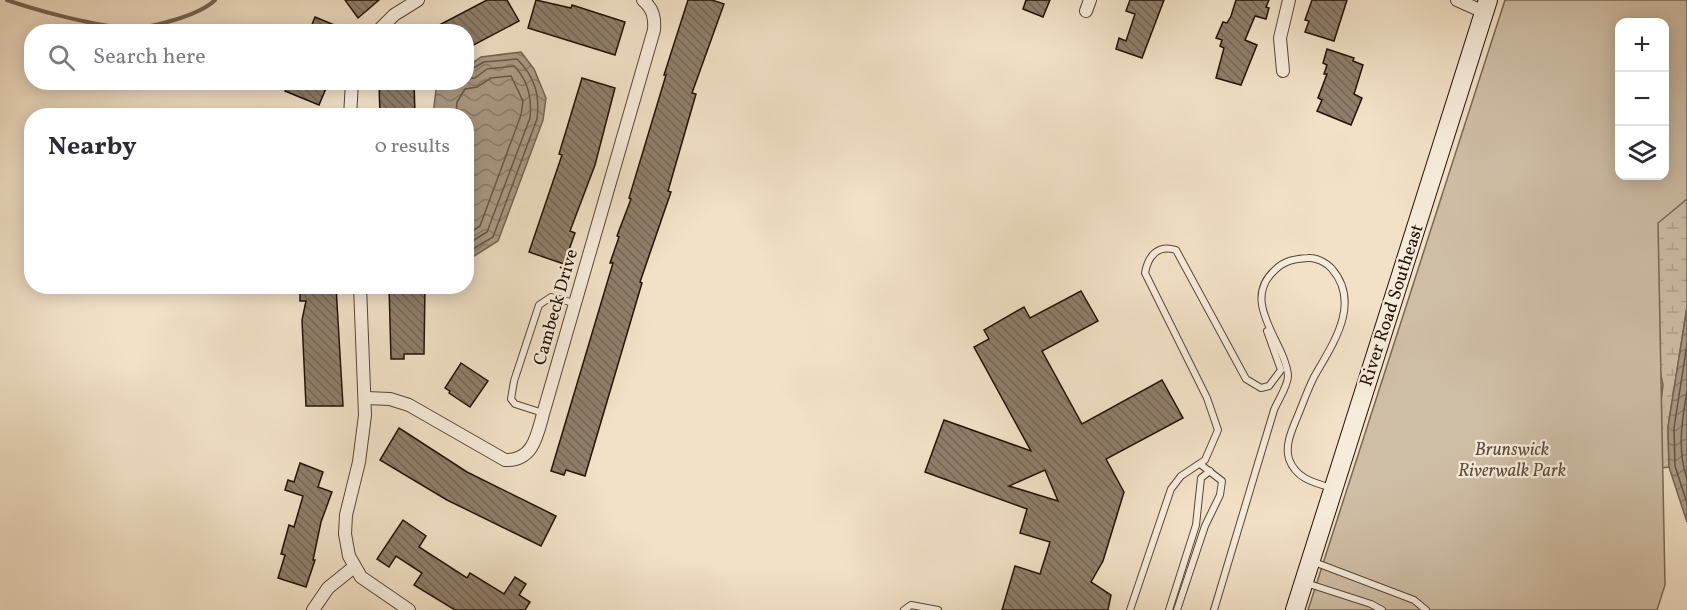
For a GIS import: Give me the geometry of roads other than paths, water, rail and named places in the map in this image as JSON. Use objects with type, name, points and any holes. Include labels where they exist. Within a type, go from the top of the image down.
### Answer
[{"type":"main road","name":"River Road Southeast","points":[[1295,610],[1486,6]]},
{"type":"street","points":[[385,24],[394,15],[418,0]]},
{"type":"street","name":"Cambeck Drive","points":[[366,398],[390,399],[409,405],[505,460],[522,457],[531,450],[654,30],[655,19],[652,9],[643,0]]},
{"type":"street","points":[[1283,71],[1280,38],[1289,0]]},
{"type":"street","points":[[1457,0],[1486,6]]},
{"type":"street","points":[[350,108],[352,90]]},
{"type":"street","points":[[360,294],[366,398],[359,462],[344,525],[347,546],[354,567],[372,587],[409,610]]},
{"type":"street","points":[[313,610],[328,588],[354,567]]},
{"type":"lane","points":[[1130,610],[1171,489],[1182,476],[1200,464],[1210,452],[1218,430],[1217,422],[1144,273],[1147,260],[1157,250],[1167,248],[1176,250],[1246,379],[1261,388],[1269,386],[1278,378],[1281,370],[1264,319],[1263,290],[1273,271],[1291,259],[1313,257],[1330,267],[1340,280],[1345,294],[1345,310],[1337,338],[1312,380],[1288,438],[1289,459],[1304,480],[1333,489]]},
{"type":"lane","points":[[543,414],[515,404],[511,399],[514,381],[539,305],[551,297],[574,303]]},
{"type":"lane","points":[[1214,610],[1274,410],[1288,378],[1285,364],[1264,319]]},
{"type":"lane","points":[[1177,610],[1205,526],[1220,495],[1222,482],[1200,464]]},
{"type":"lane","points":[[1169,610],[1196,525],[1201,478],[1210,471]]},
{"type":"lane","points":[[1310,561],[1414,600],[1426,610]]},
{"type":"lane","points":[[1304,582],[1371,604],[1382,610]]},
{"type":"lane","points":[[904,610],[911,605],[938,610]]},
{"type":"water","points":[[521,52],[534,69],[546,98],[543,120],[498,241],[474,256],[474,108],[434,108],[436,90],[474,90],[474,62],[481,57]]},
{"type":"water","points":[[1687,307],[1687,522],[1669,467],[1668,427]]},
{"type":"waterway","points":[[7,0],[100,24]]},
{"type":"waterway","points":[[157,24],[187,16],[215,0]]},
{"type":"park label","name":"Brunswick Riverwalk Park","points":[[1512,459]]}]
